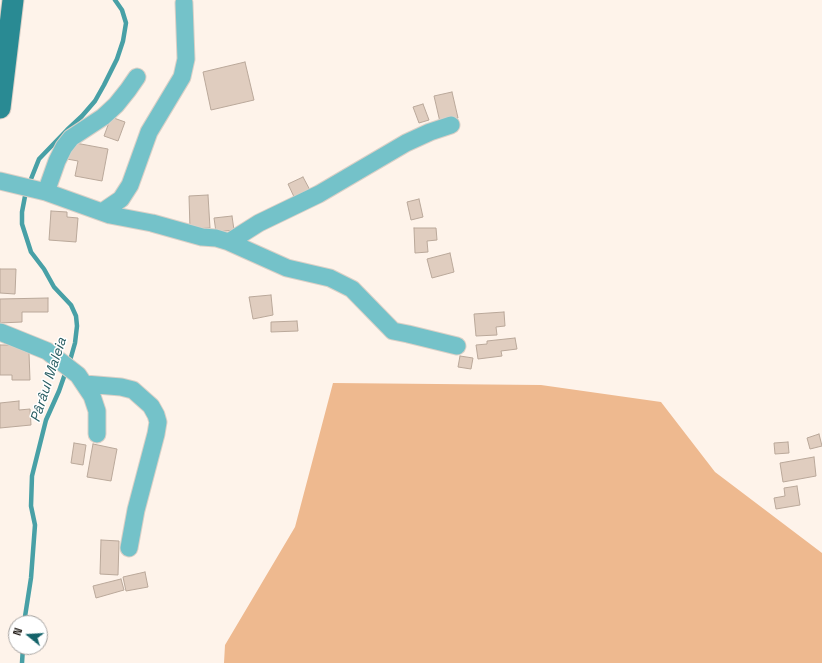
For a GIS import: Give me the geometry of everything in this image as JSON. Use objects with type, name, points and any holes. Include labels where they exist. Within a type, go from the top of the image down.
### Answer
[{"type":"main road","points":[[0,108],[13,0]]},
{"type":"street","points":[[102,212],[121,199],[130,185],[148,132],[182,77],[186,59],[184,3]]},
{"type":"street","points":[[41,191],[64,147],[71,138],[104,117],[116,105],[137,77]]},
{"type":"street","points":[[229,242],[259,223],[318,194],[406,143],[430,132],[451,125]]},
{"type":"street","points":[[7,183],[41,191],[110,215],[152,223],[196,236],[216,238],[229,242],[287,268],[324,276],[340,282],[352,290],[393,332],[408,334],[456,346]]},
{"type":"street","points":[[0,332],[47,351],[82,380],[92,396],[97,411],[97,434]]},
{"type":"street","points":[[82,380],[133,390],[151,406],[156,414],[158,422],[156,434],[136,510],[128,548]]},
{"type":"shaded area","points":[[333,383],[541,385],[661,402],[715,472],[822,553],[822,663],[224,663],[225,645],[295,527]]},
{"type":"building","points":[[245,62],[254,100],[211,110],[203,72]]},
{"type":"building","points":[[452,92],[458,118],[440,122],[434,96]]},
{"type":"building","points":[[423,104],[429,120],[419,123],[413,107]]},
{"type":"building","points":[[111,117],[125,122],[118,141],[104,136]]},
{"type":"building","points":[[70,142],[108,149],[102,181],[75,176],[78,161],[67,159]]},
{"type":"building","points":[[303,177],[311,192],[295,199],[288,184]]},
{"type":"building","points":[[208,195],[210,228],[190,229],[189,196]]},
{"type":"building","points":[[419,199],[423,217],[411,220],[407,202]]},
{"type":"building","points":[[51,211],[67,212],[67,217],[78,218],[76,242],[49,240]]},
{"type":"building","points":[[232,216],[234,230],[216,232],[214,218]]},
{"type":"building","points":[[414,228],[436,228],[437,240],[427,241],[428,252],[415,253]]},
{"type":"building","points":[[450,253],[454,272],[432,278],[427,259]]},
{"type":"building","points":[[0,269],[16,269],[15,294],[0,293]]},
{"type":"building","points":[[271,295],[273,315],[253,319],[249,297]]},
{"type":"building","points":[[48,298],[48,312],[22,312],[22,322],[0,323],[0,299]]},
{"type":"building","points":[[504,312],[505,326],[496,327],[497,335],[476,336],[474,314]]},
{"type":"building","points":[[297,321],[298,331],[271,332],[271,322]]},
{"type":"building","points":[[515,338],[517,349],[501,351],[502,356],[478,359],[476,345],[487,344],[487,341]]},
{"type":"building","points":[[0,345],[20,345],[29,353],[30,380],[12,380],[12,375],[0,375]]},
{"type":"building","points":[[460,356],[473,358],[471,369],[458,367]]},
{"type":"building","points":[[19,401],[19,410],[30,409],[31,425],[0,428],[0,403]]},
{"type":"building","points":[[819,434],[822,446],[810,449],[807,438]]},
{"type":"building","points":[[788,442],[789,453],[775,454],[774,443]]},
{"type":"building","points":[[74,443],[86,445],[83,465],[71,463]]},
{"type":"building","points":[[93,444],[117,449],[111,481],[87,477]]},
{"type":"building","points":[[814,457],[816,476],[783,482],[780,463]]},
{"type":"building","points":[[797,486],[800,505],[776,509],[774,498],[785,496],[784,488]]},
{"type":"building","points":[[101,540],[119,541],[118,575],[100,574]]},
{"type":"building","points":[[145,572],[148,587],[126,591],[123,577]]},
{"type":"building","points":[[121,579],[124,590],[96,598],[93,586]]},
{"type":"waterway","name":"Pârâul Maleia","points":[[29,184],[39,159],[95,101],[117,59],[123,41],[126,23],[122,10],[115,0]]},
{"type":"waterway","name":"Pârâul Maleia","points":[[26,191],[22,212],[22,224],[31,252],[44,269],[54,287],[71,305],[76,316],[77,326],[75,343],[69,364]]},
{"type":"waterway","name":"Pârâul Maleia","points":[[25,615],[31,578],[35,525],[31,506],[32,476],[46,420],[66,371]]},
{"type":"waterway","name":"Pârâul Maleia","points":[[22,655],[22,663]]}]
